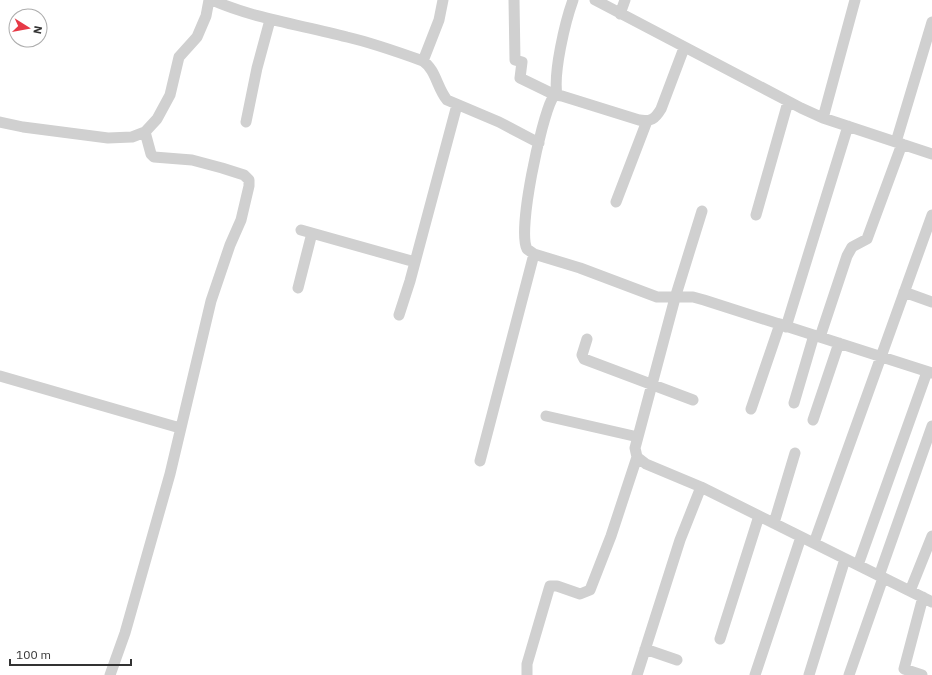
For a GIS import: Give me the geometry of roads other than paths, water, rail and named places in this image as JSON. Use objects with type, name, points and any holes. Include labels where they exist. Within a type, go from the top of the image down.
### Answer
[{"type":"street","points":[[0,122],[24,127],[108,138],[132,137],[146,134],[157,119],[170,95],[179,57],[197,37],[206,16],[209,0]]},
{"type":"street","points":[[212,0],[239,11],[270,20],[354,39],[423,61],[431,70],[441,93],[447,100],[499,122],[539,143]]},
{"type":"street","points":[[423,61],[439,20],[443,0]]},
{"type":"street","points":[[514,0],[515,60],[522,62],[520,78],[556,95],[647,121],[656,118],[661,109],[684,48]]},
{"type":"street","points":[[574,0],[569,12],[558,68],[555,84],[556,95],[549,103],[539,143],[525,225],[525,246],[527,250],[534,254],[580,268],[657,297],[692,297],[704,300],[929,372],[858,565]]},
{"type":"street","points":[[595,0],[788,102],[824,118],[932,154]]},
{"type":"street","points":[[620,14],[625,0]]},
{"type":"street","points":[[824,118],[854,0]]},
{"type":"street","points":[[246,122],[257,68],[270,20]]},
{"type":"street","points":[[794,403],[847,256],[852,247],[867,239],[899,143],[932,22]]},
{"type":"street","points":[[756,215],[788,102]]},
{"type":"street","points":[[398,315],[415,262],[457,105]]},
{"type":"street","points":[[616,202],[647,121]]},
{"type":"street","points":[[751,409],[783,325],[848,126]]},
{"type":"street","points":[[110,675],[125,633],[166,490],[211,301],[223,264],[242,220],[250,183],[244,175],[222,168],[192,160],[154,157],[151,154],[146,134]]},
{"type":"street","points":[[527,675],[527,664],[550,586],[557,586],[580,594],[590,590],[611,536],[637,457],[635,448],[675,298],[702,211]]},
{"type":"street","points":[[814,543],[932,215]]},
{"type":"street","points":[[298,288],[306,231],[415,262]]},
{"type":"street","points":[[480,461],[534,254]]},
{"type":"street","points":[[904,292],[932,302]]},
{"type":"street","points":[[587,340],[583,359],[693,400]]},
{"type":"street","points":[[813,420],[839,343]]},
{"type":"street","points":[[0,376],[180,428]]},
{"type":"street","points":[[546,416],[638,437]]},
{"type":"street","points":[[849,675],[932,426]]},
{"type":"street","points":[[774,523],[795,453]]},
{"type":"street","points":[[637,457],[646,464],[701,487],[928,600],[904,672],[922,675]]},
{"type":"street","points":[[637,675],[680,540],[701,487]]},
{"type":"street","points":[[720,639],[759,516]]},
{"type":"street","points":[[910,591],[932,536]]},
{"type":"street","points":[[755,675],[801,537]]},
{"type":"street","points":[[809,675],[846,559]]},
{"type":"street","points":[[645,649],[677,660]]}]
